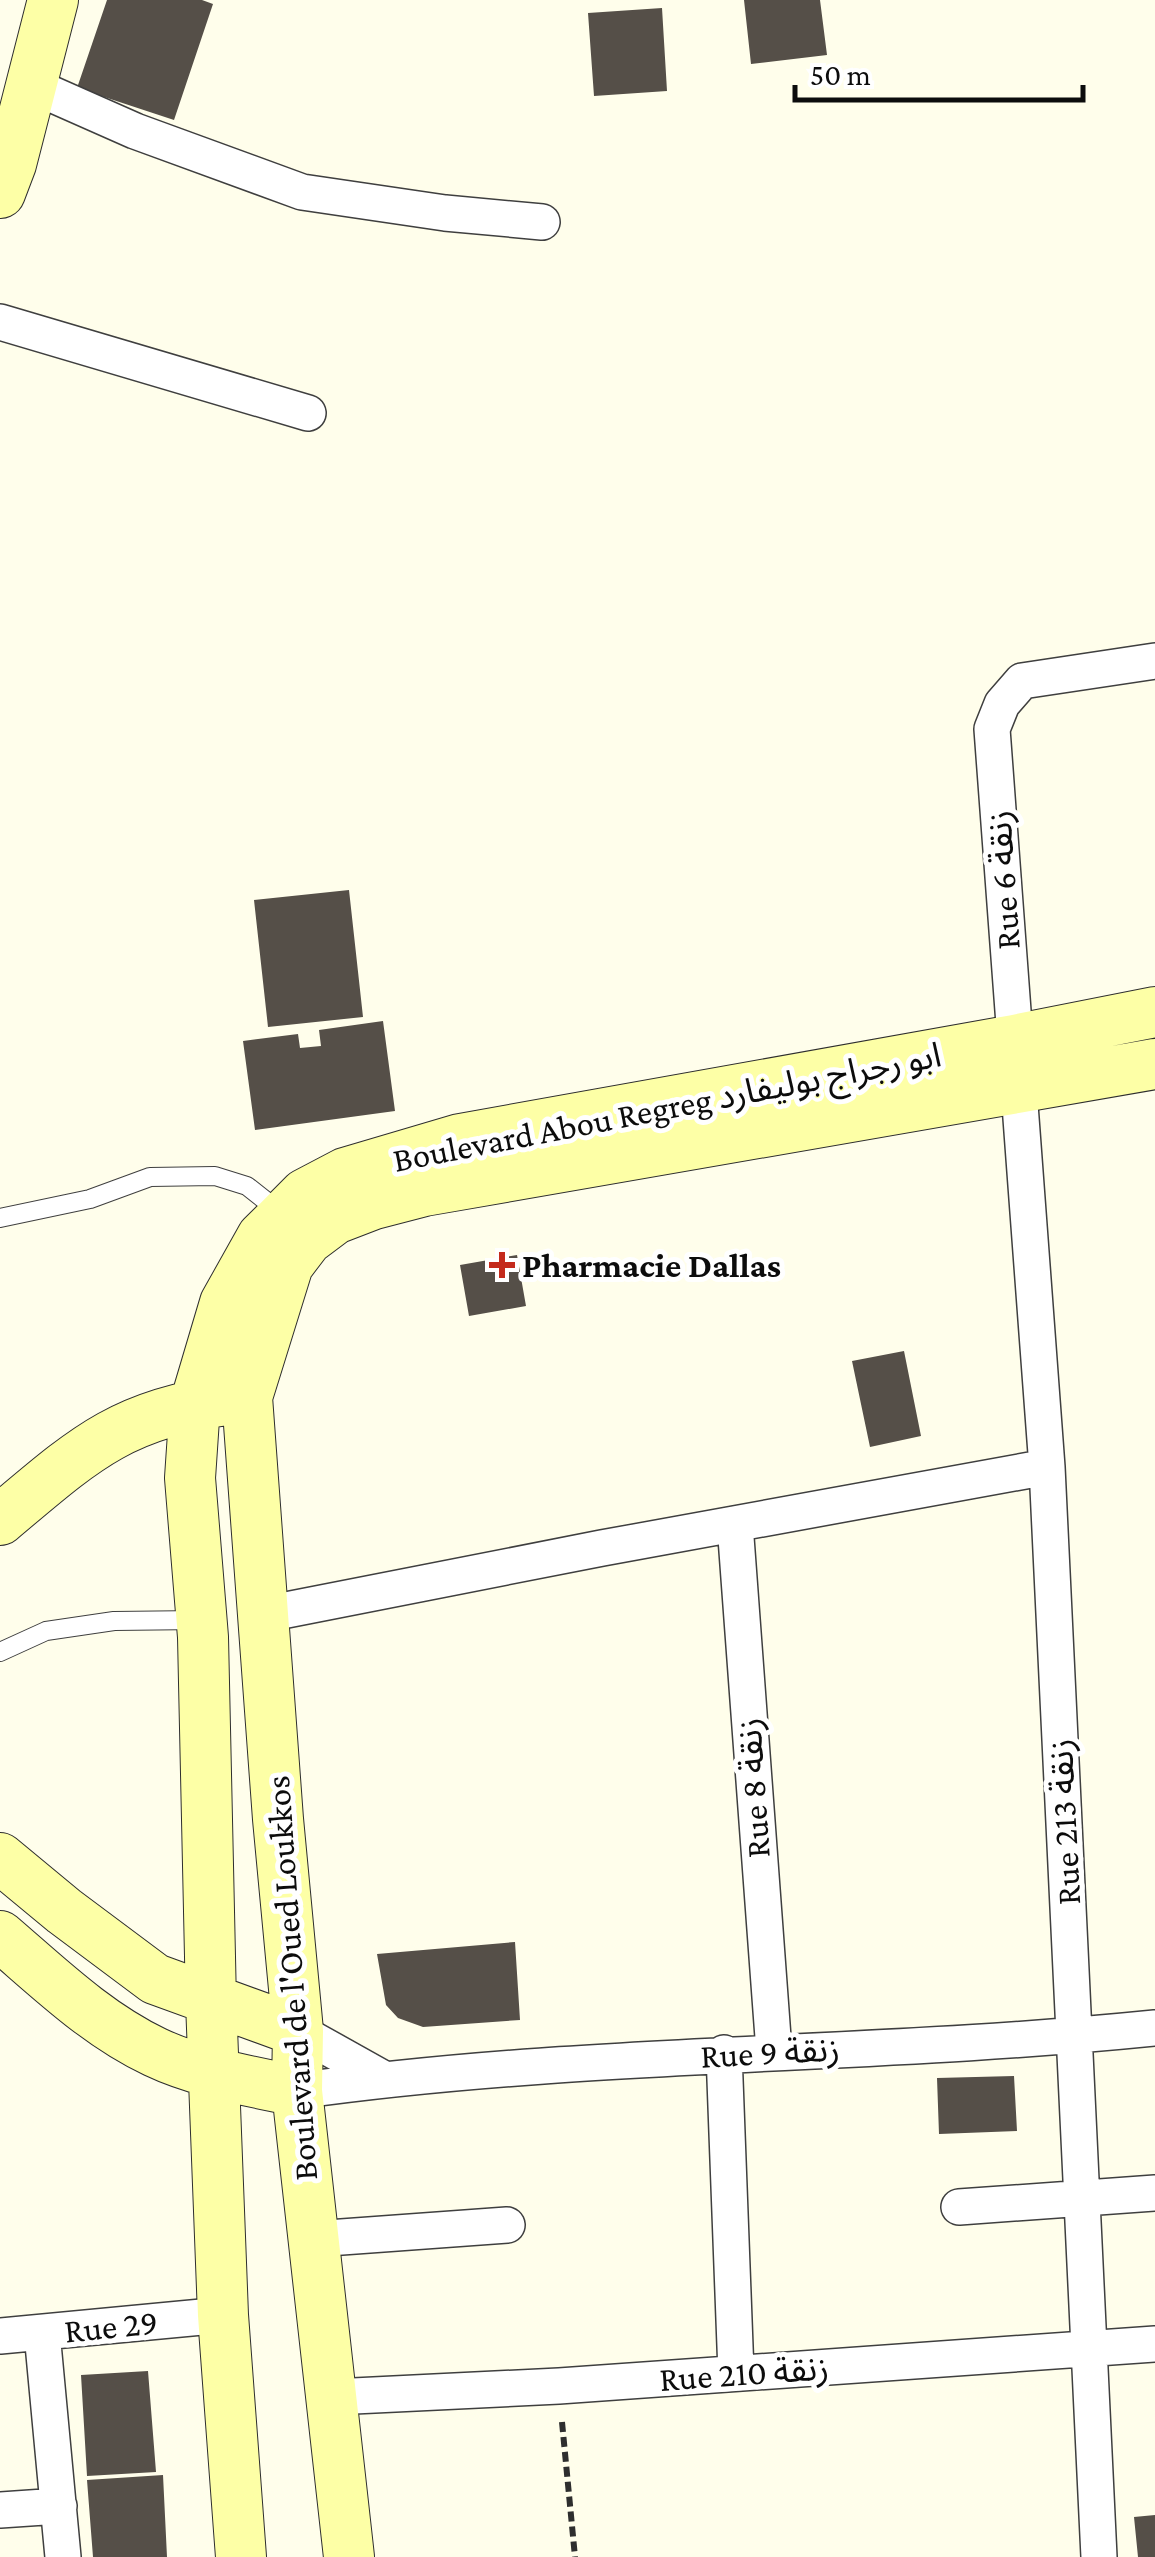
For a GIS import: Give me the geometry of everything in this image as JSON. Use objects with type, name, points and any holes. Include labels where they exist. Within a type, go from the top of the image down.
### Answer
[{"type":"main road","points":[[0,192],[53,0]]},
{"type":"main road","name":"Boulevard Abou Regreg ابو رجراج بوليفارد","points":[[247,1398],[288,1265],[307,1240],[336,1218],[424,1190],[1016,1064],[1155,1012]]},
{"type":"main road","name":"Boulevard Abou Regreg ابو رجراج بوليفارد","points":[[195,1404],[224,1303],[262,1237],[304,1194],[345,1173],[460,1139],[1016,1064],[1155,1064]]},
{"type":"main road","points":[[0,1520],[86,1448],[134,1422],[195,1404],[247,1398]]},
{"type":"main road","name":"Boulevard de l'Oued Loukkos","points":[[247,1398],[298,2032],[297,2092],[349,2557]]},
{"type":"main road","name":"Boulevard de l'Oued Loukkos","points":[[195,1404],[190,1478],[201,1620],[222,2315],[241,2557]]},
{"type":"main road","points":[[0,1858],[155,1979],[298,2032]]},
{"type":"main road","points":[[0,1936],[86,2010],[156,2053],[215,2073],[297,2092]]},
{"type":"street","points":[[31,86],[135,131],[302,192],[445,214],[542,222]]},
{"type":"street","points":[[0,322],[308,413]]},
{"type":"street","name":"Rue 6 زنقة","points":[[1016,1064],[992,729],[1002,704],[1022,681],[1155,661]]},
{"type":"street","name":"Rue 213 زنقة","points":[[1016,1064],[1047,1468],[1099,2557]]},
{"type":"street","points":[[266,1614],[1047,1468]]},
{"type":"street","name":"Rue 8 زنقة","points":[[735,1524],[774,2051]]},
{"type":"street","name":"Rue 9 زنقة","points":[[297,2092],[384,2079],[724,2053],[1074,2036],[1155,2028]]},
{"type":"street","points":[[298,2032],[384,2079]]},
{"type":"street","points":[[724,2053],[736,2373]]},
{"type":"street","points":[[960,2207],[1155,2193]]},
{"type":"street","points":[[314,2239],[506,2224]]},
{"type":"street","name":"Rue 29","points":[[1,2326],[42,2333],[222,2315]]},
{"type":"street","points":[[42,2333],[63,2557]]},
{"type":"street","name":"Rue 210 زنقة","points":[[333,2397],[559,2386],[1155,2344]]},
{"type":"street","points":[[0,2510],[59,2506]]},
{"type":"lane","points":[[0,1218],[90,1199],[150,1177],[215,1176],[247,1186],[284,1215]]},
{"type":"lane","points":[[0,1652],[46,1631],[114,1621],[201,1620]]},
{"type":"path","points":[[559,2386],[575,2557]]},
{"type":"building","points":[[107,0],[202,0],[213,4],[174,120],[77,88]]},
{"type":"building","points":[[744,0],[820,0],[827,55],[751,64]]},
{"type":"building","points":[[662,8],[667,91],[594,96],[588,13]]},
{"type":"building","points":[[349,890],[363,1017],[268,1027],[254,900]]},
{"type":"building","points":[[383,1021],[395,1111],[255,1130],[243,1041],[298,1034],[300,1048],[321,1046],[319,1030]]},
{"type":"building","points":[[517,1255],[526,1306],[469,1316],[460,1265]]},
{"type":"building","points":[[904,1351],[921,1436],[870,1447],[852,1361]]},
{"type":"building","points":[[515,1942],[520,2020],[423,2027],[398,2018],[386,2005],[377,1954]]},
{"type":"building","points":[[1014,2076],[1017,2131],[939,2134],[937,2078]]},
{"type":"building","points":[[148,2371],[156,2472],[87,2476],[81,2375]]},
{"type":"building","points":[[163,2475],[167,2557],[93,2557],[87,2480]]},
{"type":"building","points":[[1155,2515],[1155,2557],[1138,2557],[1134,2517]]},
{"type":"place","name":"Pharmacie Dallas","points":[[502,1265]]}]
